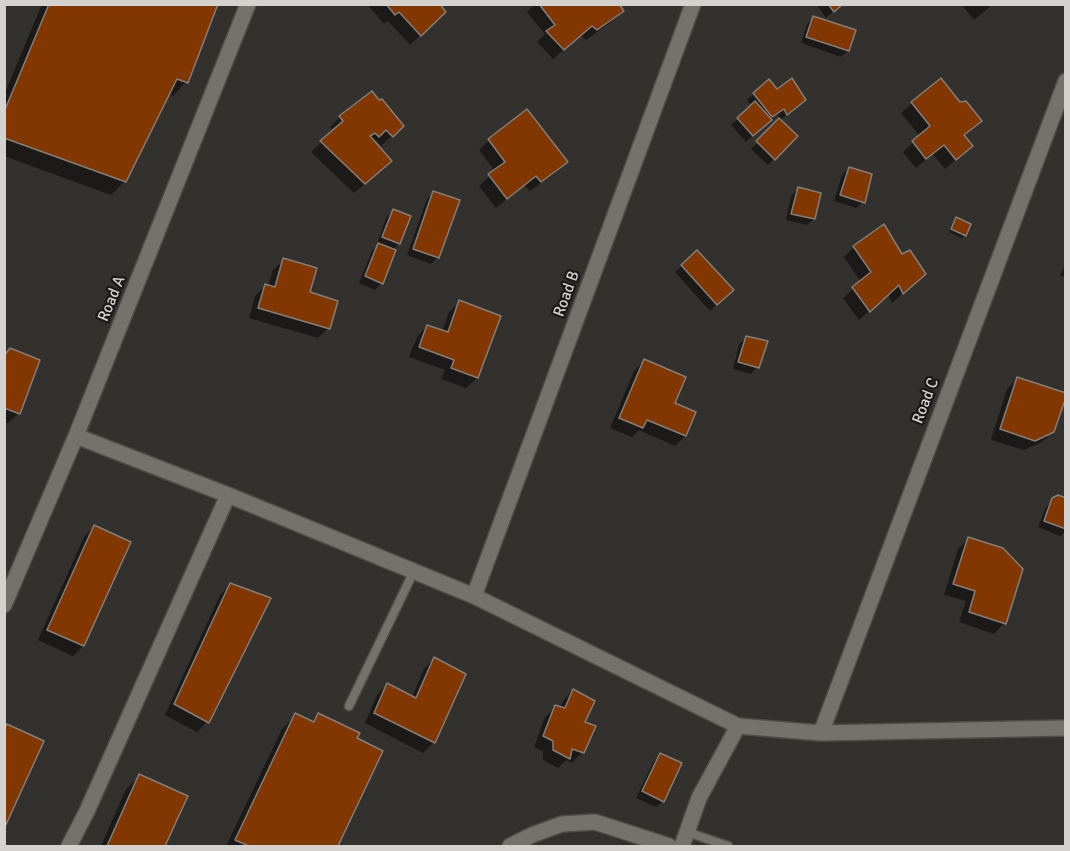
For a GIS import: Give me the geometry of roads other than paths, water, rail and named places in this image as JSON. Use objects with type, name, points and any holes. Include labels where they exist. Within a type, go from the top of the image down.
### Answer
[{"type":"street","name":"Road A","points":[[4,605],[76,436],[248,4]]},
{"type":"street","name":"Road B","points":[[474,596],[693,4]]},
{"type":"street","name":"Road C","points":[[820,733],[1065,81]]},
{"type":"street","points":[[76,436],[228,495],[474,596],[738,726],[820,733],[1065,728]]},
{"type":"street","points":[[69,846],[228,495]]},
{"type":"street","points":[[685,839],[699,798],[738,726]]},
{"type":"street","points":[[510,846],[562,824],[595,822],[669,846]]},
{"type":"lane","points":[[349,706],[414,571]]},
{"type":"lane","points":[[685,839],[728,846]]}]
